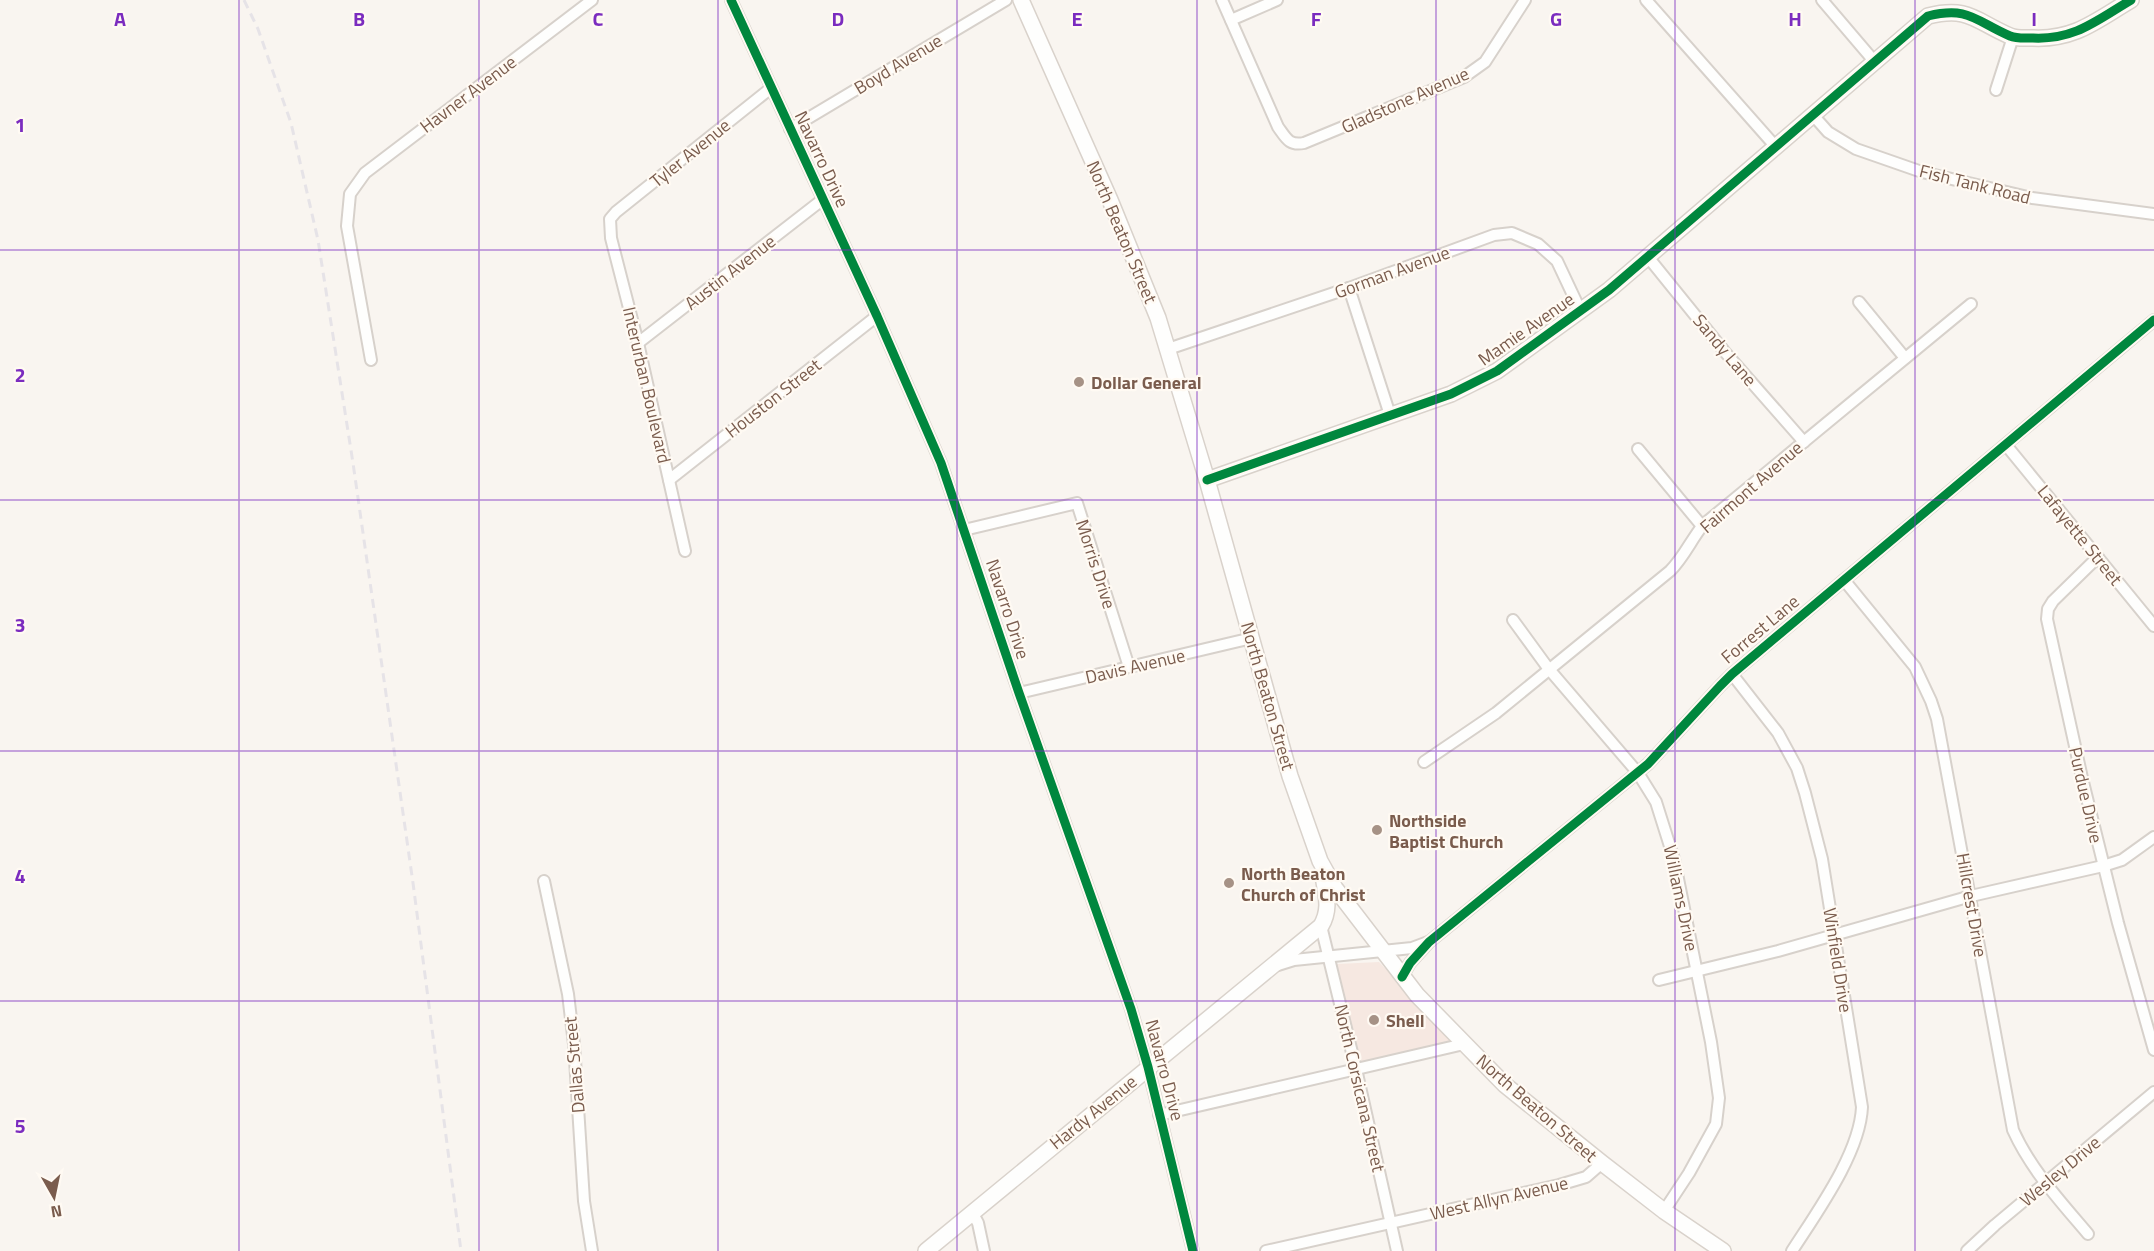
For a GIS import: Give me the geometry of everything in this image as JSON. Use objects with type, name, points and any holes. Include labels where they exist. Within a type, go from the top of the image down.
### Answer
[{"type":"street","name":"Havner Avenue","points":[[370,360],[347,226],[350,194],[365,173],[592,0]]},
{"type":"street","name":"Navarro Drive","points":[[732,0],[942,463],[1019,693],[1131,1009],[1148,1067],[1193,1251]]},
{"type":"street","name":"Boyd Avenue","points":[[790,129],[1006,0]]},
{"type":"street","name":"North Beaton Street","points":[[1021,0],[1110,200],[1145,284],[1168,349],[1290,776],[1320,861],[1335,888],[1402,977],[1505,1085],[1602,1163],[1723,1251]]},
{"type":"street","points":[[1222,0],[1231,20],[1277,0]]},
{"type":"street","name":"Gladstone Avenue","points":[[1231,20],[1278,127],[1288,141],[1297,145],[1464,76],[1485,62],[1525,0]]},
{"type":"street","points":[[1646,0],[1776,147]]},
{"type":"street","points":[[1822,0],[1874,61]]},
{"type":"street","points":[[1996,90],[2013,37],[2050,39],[2065,37],[2131,0]]},
{"type":"street","name":"Mamie Avenue","points":[[1207,480],[1451,394],[1497,372],[1581,312],[1648,257],[1928,16],[1957,12],[2013,37]]},
{"type":"street","name":"Tyler Avenue","points":[[610,219],[771,88]]},
{"type":"street","name":"Fish Tank Road","points":[[1812,114],[1828,132],[1856,149],[1922,172],[2032,198],[2154,214]]},
{"type":"street","name":"Austin Avenue","points":[[638,343],[822,200]]},
{"type":"street","name":"Interurban Boulevard","points":[[610,219],[611,238],[638,343],[685,551]]},
{"type":"street","name":"Gorman Avenue","points":[[1168,349],[1349,288],[1494,235],[1512,233],[1538,244],[1557,261],[1581,312]]},
{"type":"street","name":"Sandy Lane","points":[[1648,257],[1724,351],[1804,442]]},
{"type":"street","points":[[1349,288],[1390,415]]},
{"type":"street","points":[[1859,302],[1905,358]]},
{"type":"street","name":"Fairmont Avenue","points":[[1424,762],[1496,713],[1548,668],[1670,571],[1682,559],[1702,526],[1971,304]]},
{"type":"street","name":"Houston Street","points":[[669,480],[877,316]]},
{"type":"street","name":"Forrest Lane","points":[[1402,977],[1410,963],[1429,942],[1648,764],[1732,674],[2154,320]]},
{"type":"street","name":"Lafayette Street","points":[[2006,445],[2154,626]]},
{"type":"street","points":[[1638,449],[1702,526]]},
{"type":"street","name":"Morris Drive","points":[[964,530],[1077,503],[1130,667]]},
{"type":"street","name":"Purdue Drive","points":[[2098,557],[2053,601],[2046,619],[2103,866],[2154,1050]]},
{"type":"street","name":"Hillcrest Drive","points":[[1845,580],[1915,667],[1932,701],[1971,896],[2013,1130],[2045,1183],[2088,1234]]},
{"type":"street","name":"Williams Drive","points":[[1513,620],[1548,668],[1638,772],[1656,802],[1674,859],[1711,1042],[1719,1111],[1716,1124],[1689,1173],[1664,1210]]},
{"type":"street","name":"Davis Avenue","points":[[1019,693],[1252,638]]},
{"type":"street","name":"Winfield Drive","points":[[1732,674],[1778,733],[1797,768],[1822,859],[1862,1107],[1861,1119],[1850,1150],[1834,1184],[1792,1251]]},
{"type":"street","points":[[1659,980],[1697,972],[1971,896],[2103,866],[2122,860],[2154,837]]},
{"type":"street","points":[[1320,861],[1329,905],[1321,926]]},
{"type":"street","name":"Dallas Street","points":[[544,881],[568,994],[574,1044],[584,1201],[592,1251]]},
{"type":"street","name":"Hardy Avenue","points":[[926,1251],[1321,926]]},
{"type":"street","name":"North Corsicana Street","points":[[1321,926],[1397,1251]]},
{"type":"street","name":"Forrest Lane","points":[[1272,966],[1294,960],[1412,948],[1429,942]]},
{"type":"street","points":[[1160,1114],[1464,1044]]},
{"type":"street","name":"Wesley Drive","points":[[1967,1251],[2154,1092]]},
{"type":"street","name":"West Allyn Avenue","points":[[1266,1251],[1577,1180],[1586,1177],[1602,1163]]},
{"type":"street","points":[[972,1212],[978,1223],[984,1251]]},
{"type":"shaded area","points":[[1379,962],[1454,1041],[1360,1065],[1337,964]]},
{"type":"railway","points":[[244,0],[258,29],[291,123],[318,240],[353,463],[413,883],[461,1251]]},
{"type":"cycle path","points":[[731,0],[877,316],[941,463],[1019,693],[1131,1009],[1148,1067],[1193,1251]]},
{"type":"cycle path","points":[[1207,480],[1451,394],[1497,371],[1609,290],[1928,16],[1942,13],[1963,14],[2013,37],[2048,38],[2085,27],[2131,0]]},
{"type":"cycle path","points":[[1402,977],[1410,963],[1429,942],[1648,764],[1732,674],[2154,320]]},
{"type":"place","name":"Dollar General","points":[[1079,382]]},
{"type":"place","name":"Northside Baptist Church","points":[[1377,830]]},
{"type":"place","name":"North Beaton Church of Christ","points":[[1229,883]]},
{"type":"place","name":"Shell","points":[[1374,1020]]}]
